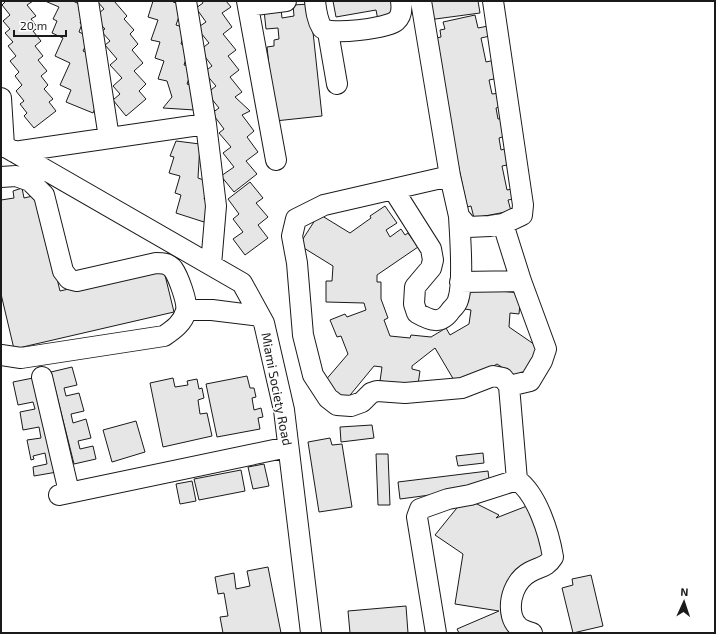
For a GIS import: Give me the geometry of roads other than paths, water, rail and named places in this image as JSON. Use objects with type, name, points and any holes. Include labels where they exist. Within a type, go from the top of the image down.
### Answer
[{"type":"street","points":[[88,1],[109,138]]},
{"type":"street","points":[[186,1],[206,124],[216,206],[211,265]]},
{"type":"street","points":[[276,160],[247,4],[286,1]]},
{"type":"street","points":[[315,1],[317,17],[322,28],[328,32],[338,32],[391,24],[400,16],[402,8],[401,1]]},
{"type":"street","points":[[392,189],[431,249],[433,260],[431,268],[415,287],[414,304],[417,313],[428,319],[438,320],[446,317],[458,300],[460,282],[459,216],[450,176],[421,1]]},
{"type":"street","points":[[459,216],[468,227],[483,227],[503,224],[522,215],[523,205],[493,1]]},
{"type":"street","points":[[328,32],[337,84]]},
{"type":"street","points":[[1,98],[5,141],[109,138],[206,124]]},
{"type":"street","name":"Miami Society Road","points":[[5,141],[242,283],[264,323],[284,410],[311,633]]},
{"type":"street","points":[[1,177],[16,176],[30,181],[44,194],[63,270],[69,279],[77,281],[156,263],[166,263],[173,269],[184,292],[186,310],[178,326],[164,336],[21,358],[2,351]]},
{"type":"street","points":[[450,176],[324,205],[296,219],[292,236],[297,263],[302,321],[313,375],[328,398],[337,405],[351,406],[362,402],[371,393],[378,391],[405,393],[462,388],[493,376],[503,378],[509,386],[517,480]]},
{"type":"street","points":[[503,224],[521,281],[546,349],[542,361],[530,381],[509,386]]},
{"type":"street","points":[[460,282],[521,281]]},
{"type":"street","points":[[186,310],[212,310],[260,316]]},
{"type":"street","points":[[42,377],[64,494],[288,447]]},
{"type":"street","points":[[436,633],[418,517],[420,509],[448,498],[470,495],[517,480]]},
{"type":"street","points":[[517,480],[526,486],[533,498],[544,523],[553,557],[548,565],[529,573],[521,580],[513,593],[510,610],[515,624],[522,630],[532,633]]}]
